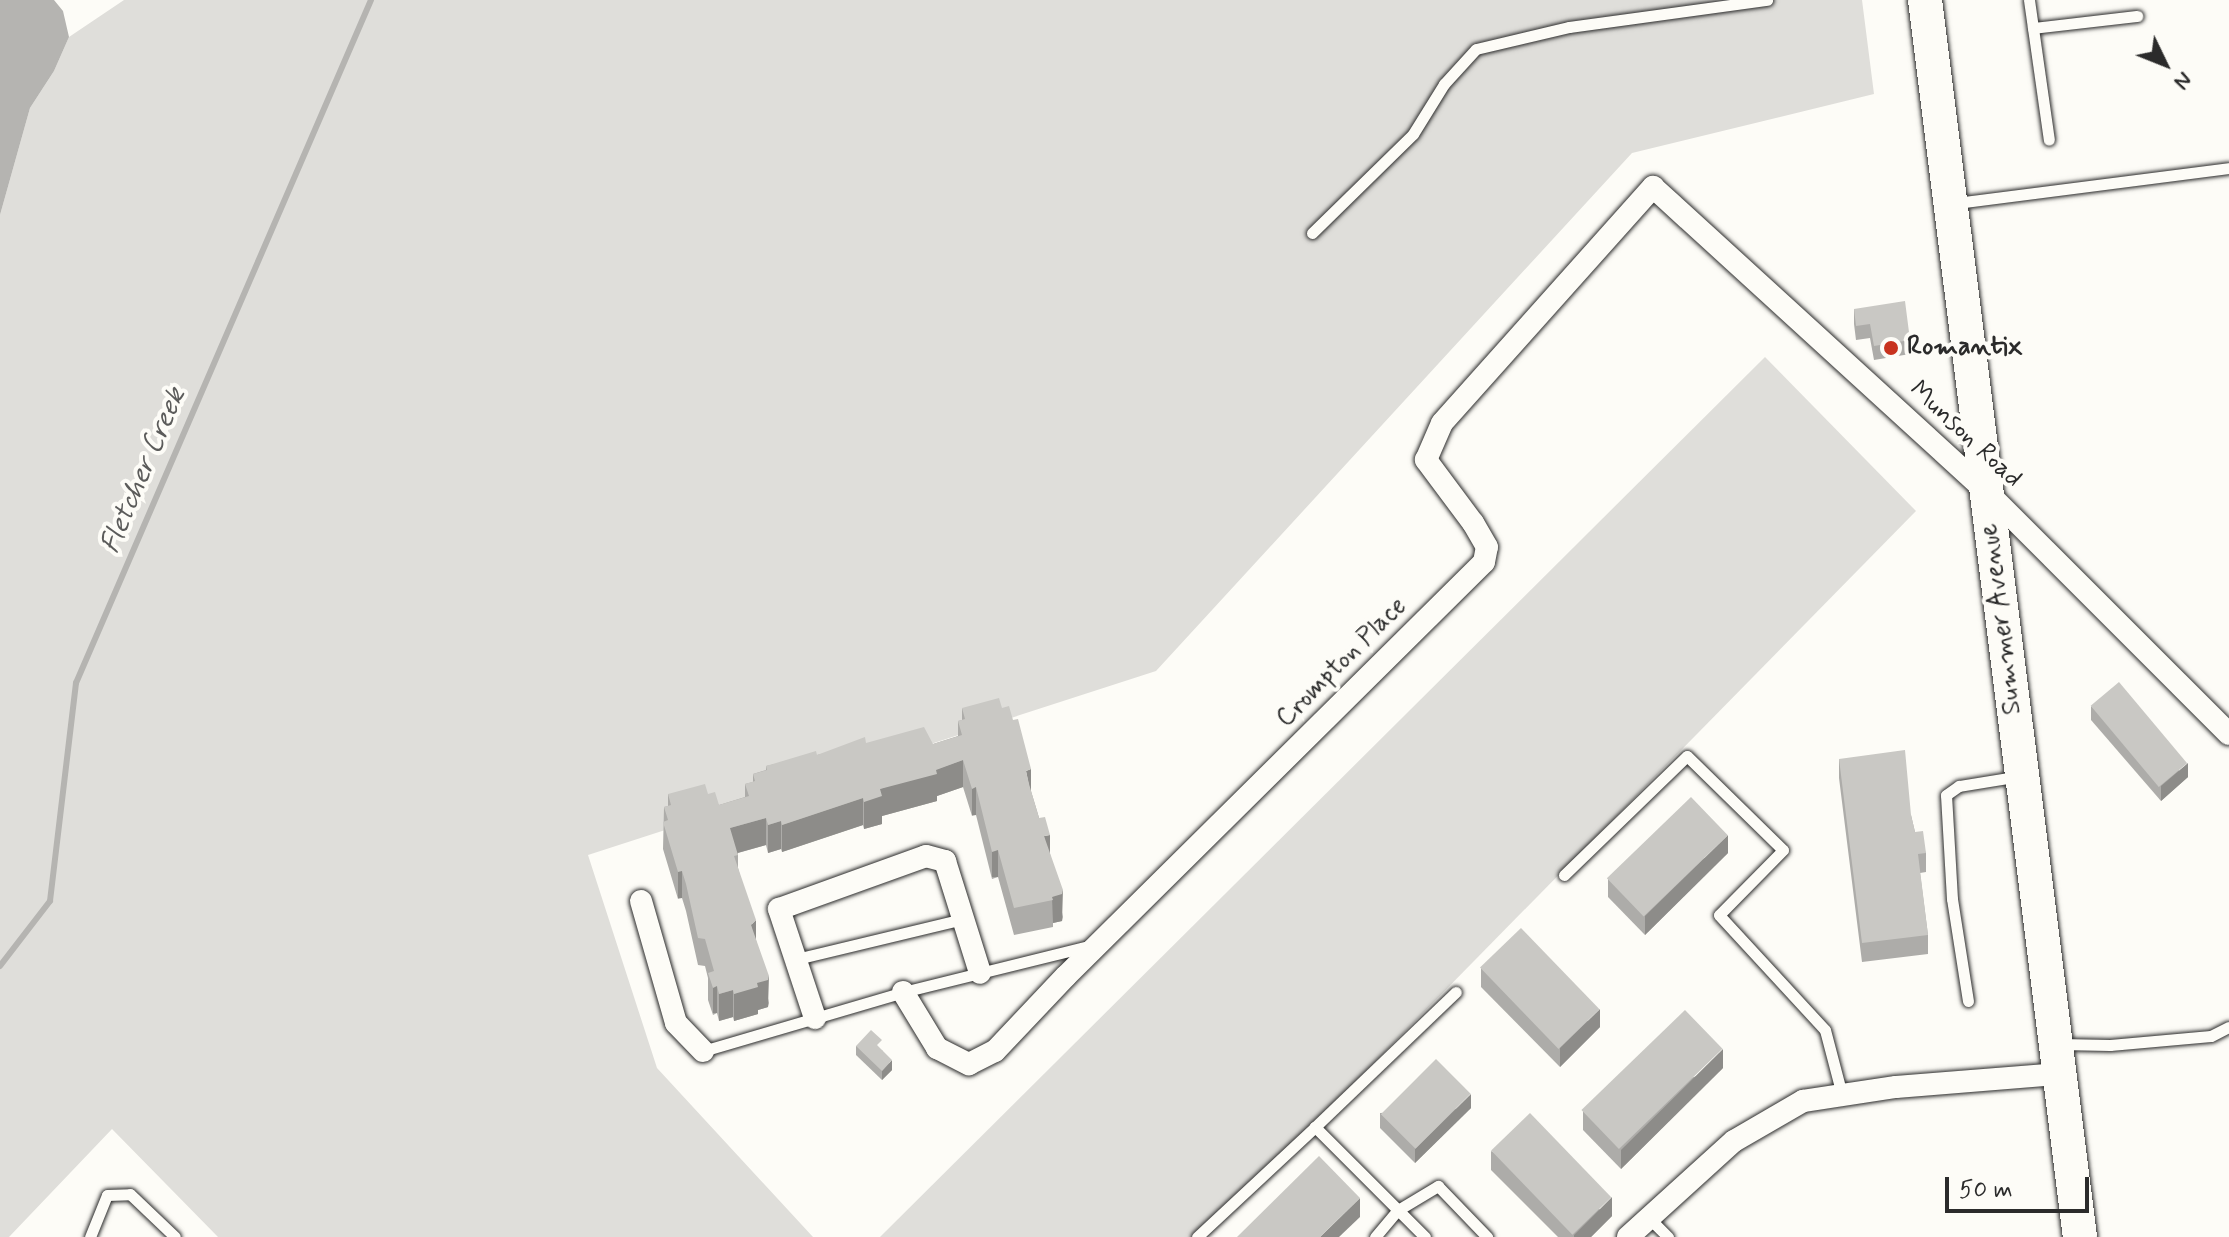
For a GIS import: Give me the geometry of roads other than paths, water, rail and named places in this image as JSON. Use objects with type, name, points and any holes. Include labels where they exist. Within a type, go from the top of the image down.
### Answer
[{"type":"main road","name":"Summer Avenue","points":[[1925,0],[2080,1237]]},
{"type":"street","name":"Munson Road","points":[[1653,187],[1987,492],[2229,734]]},
{"type":"street","name":"Crompton Place","points":[[903,992],[937,1048],[969,1064],[995,1051],[1097,944],[1484,562],[1487,547],[1426,460],[1442,423],[1653,187]]},
{"type":"street","points":[[815,1018],[779,909],[926,856],[945,861],[980,973]]},
{"type":"street","points":[[641,901],[676,1023],[703,1051]]},
{"type":"street","points":[[1628,1237],[1734,1141],[1803,1101],[2057,1059]]},
{"type":"lane","points":[[1312,233],[1413,134],[1444,84],[1476,49],[1531,34],[1627,17],[1767,0]]},
{"type":"lane","points":[[2029,0],[2049,140]]},
{"type":"lane","points":[[2033,28],[2137,16]]},
{"type":"lane","points":[[1951,203],[2229,168]]},
{"type":"lane","points":[[1564,875],[1687,756],[1783,850],[1719,915],[1825,1030],[1842,1095]]},
{"type":"lane","points":[[1968,1001],[1952,899],[1946,795],[1959,786],[2020,776]]},
{"type":"lane","points":[[796,959],[963,919]]},
{"type":"lane","points":[[703,1051],[903,992],[1097,944]]},
{"type":"lane","points":[[1197,1237],[1456,992]]},
{"type":"lane","points":[[2057,1059],[2110,1045],[2211,1036],[2229,1027]]},
{"type":"lane","points":[[1315,1127],[1425,1237]]},
{"type":"lane","points":[[1375,1237],[1398,1210],[1438,1186],[1487,1237]]},
{"type":"lane","points":[[90,1237],[107,1195],[130,1194],[172,1236]]},
{"type":"lane","points":[[1649,1218],[1668,1237]]},
{"type":"waterway","name":"Fletcher Creek","points":[[0,966],[50,901],[76,683],[371,0]]},
{"type":"place","name":"Romantix","points":[[1891,348]]}]
